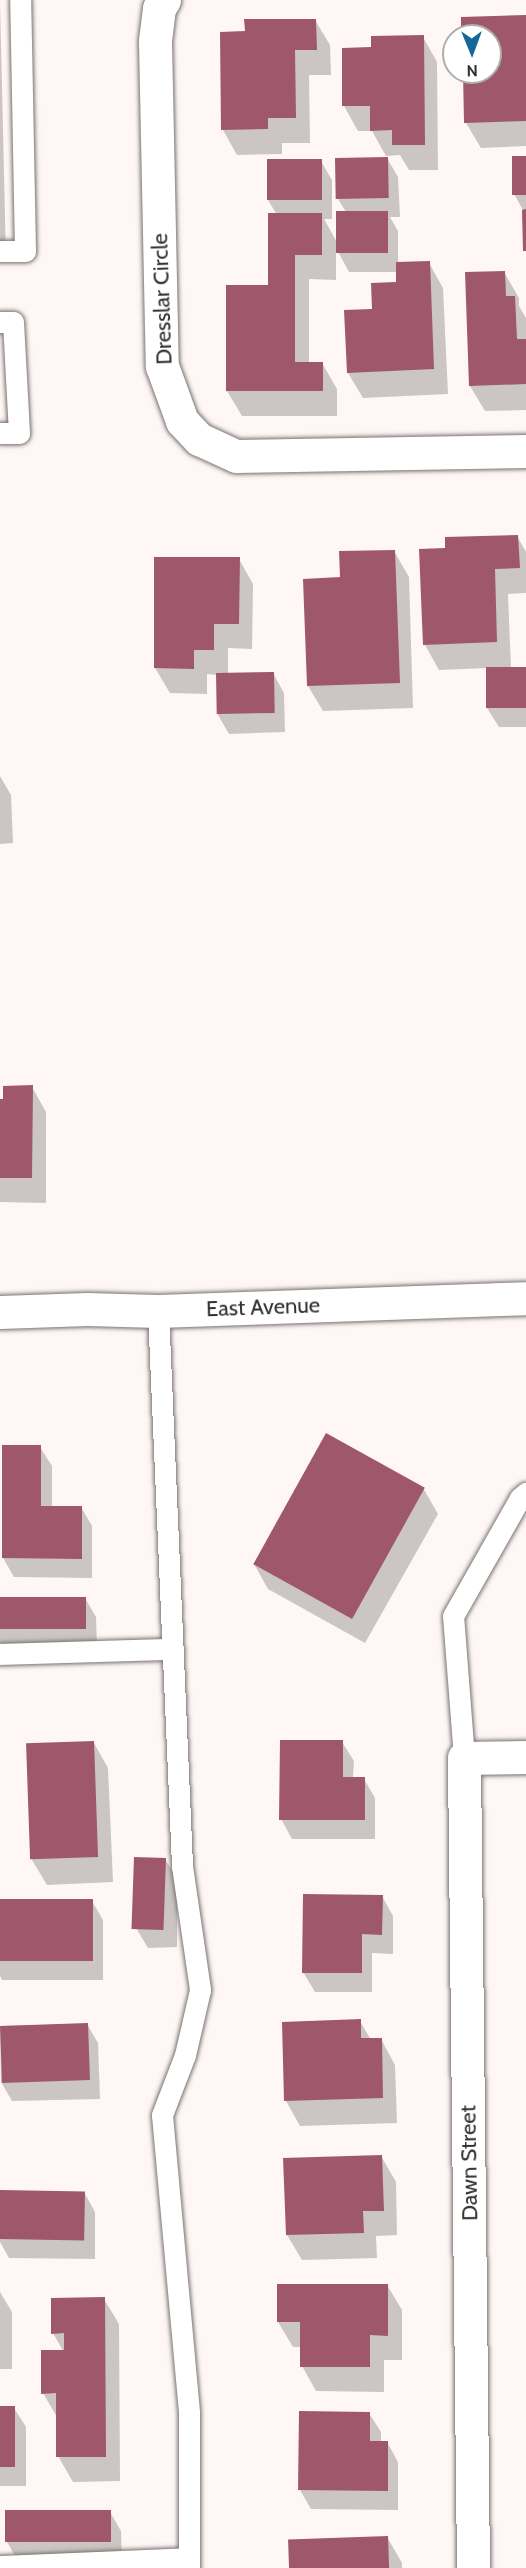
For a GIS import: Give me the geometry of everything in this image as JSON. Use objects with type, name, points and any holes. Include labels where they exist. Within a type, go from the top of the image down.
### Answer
[{"type":"street","name":"Dresslar Circle","points":[[164,0],[159,8],[155,42],[162,366],[182,421],[199,439],[236,456],[526,452]]},
{"type":"street","name":"East Avenue","points":[[0,1312],[87,1309],[158,1311],[526,1298]]},
{"type":"street","points":[[464,1758],[526,1757]]},
{"type":"street","name":"Dawn Street","points":[[464,1758],[473,2568]]},
{"type":"lane","points":[[0,251],[25,251],[20,0]]},
{"type":"lane","points":[[0,322],[13,322],[19,433],[0,434]]},
{"type":"lane","points":[[0,2566],[189,2563],[189,2413],[162,2115],[185,2055],[200,1990],[182,1866],[158,1311]]},
{"type":"lane","points":[[464,1758],[453,1616],[520,1498],[526,1493]]},
{"type":"lane","points":[[0,1654],[172,1649]]},
{"type":"building","points":[[526,15],[526,121],[464,123],[463,84],[502,84],[502,24],[461,24],[461,17]]},
{"type":"building","points":[[244,19],[316,19],[317,50],[295,50],[296,118],[268,118],[268,129],[221,130],[220,32],[245,31]]},
{"type":"building","points":[[424,35],[425,145],[392,145],[392,130],[370,131],[370,106],[342,106],[342,48],[371,47],[371,36]]},
{"type":"building","points":[[512,156],[526,156],[526,195],[512,195]]},
{"type":"building","points":[[388,157],[389,198],[336,199],[335,158]]},
{"type":"building","points":[[267,159],[322,159],[322,200],[267,200]]},
{"type":"building","points":[[526,209],[526,251],[523,251],[522,210]]},
{"type":"building","points":[[336,211],[388,211],[388,253],[336,253]]},
{"type":"building","points":[[268,213],[322,213],[322,255],[295,255],[295,362],[323,362],[323,391],[226,391],[226,285],[268,285]]},
{"type":"building","points":[[430,261],[434,369],[347,373],[344,310],[372,309],[371,283],[396,282],[396,262]]},
{"type":"building","points":[[505,271],[506,296],[515,296],[517,339],[526,339],[526,384],[469,386],[465,272]]},
{"type":"building","points":[[518,535],[520,568],[495,569],[497,642],[423,645],[419,549],[445,548],[445,537]]},
{"type":"building","points":[[395,550],[400,683],[307,686],[303,579],[340,577],[339,551]]},
{"type":"building","points":[[154,557],[240,557],[239,624],[214,624],[214,650],[194,650],[194,669],[154,668]]},
{"type":"building","points":[[486,667],[526,667],[526,708],[486,708]]},
{"type":"building","points":[[274,672],[275,713],[217,714],[216,673]]},
{"type":"building","points":[[33,1085],[32,1178],[0,1178],[0,1099],[3,1099],[3,1086]]},
{"type":"building","points":[[326,1433],[425,1488],[352,1619],[253,1564]]},
{"type":"building","points":[[2,1445],[41,1445],[41,1506],[82,1506],[82,1559],[2,1558]]},
{"type":"building","points":[[0,1597],[86,1597],[86,1629],[0,1629]]},
{"type":"building","points":[[280,1740],[343,1740],[343,1777],[365,1777],[365,1820],[279,1820]]},
{"type":"building","points":[[94,1741],[98,1857],[30,1859],[26,1743]]},
{"type":"building","points":[[134,1857],[166,1858],[163,1930],[131,1929]]},
{"type":"building","points":[[303,1894],[383,1895],[382,1935],[362,1934],[362,1973],[302,1973]]},
{"type":"building","points":[[0,1899],[93,1899],[93,1961],[0,1961]]},
{"type":"building","points":[[361,2019],[361,2038],[382,2038],[383,2098],[284,2101],[282,2022]]},
{"type":"building","points":[[88,2023],[90,2080],[2,2083],[0,2026]]},
{"type":"building","points":[[382,2155],[384,2211],[363,2211],[364,2233],[286,2235],[283,2158]]},
{"type":"building","points":[[0,2190],[85,2191],[84,2240],[0,2239]]},
{"type":"building","points":[[277,2284],[388,2284],[388,2336],[370,2335],[370,2367],[300,2367],[300,2322],[277,2322]]},
{"type":"building","points":[[105,2297],[106,2457],[56,2457],[56,2393],[41,2394],[41,2350],[64,2350],[64,2333],[51,2334],[51,2298]]},
{"type":"building","points":[[0,2406],[15,2406],[15,2467],[0,2467]]},
{"type":"building","points":[[299,2411],[370,2412],[370,2441],[388,2441],[388,2491],[298,2490]]},
{"type":"building","points":[[5,2510],[111,2510],[111,2542],[5,2542]]},
{"type":"building","points":[[388,2536],[389,2568],[289,2568],[288,2539]]}]
